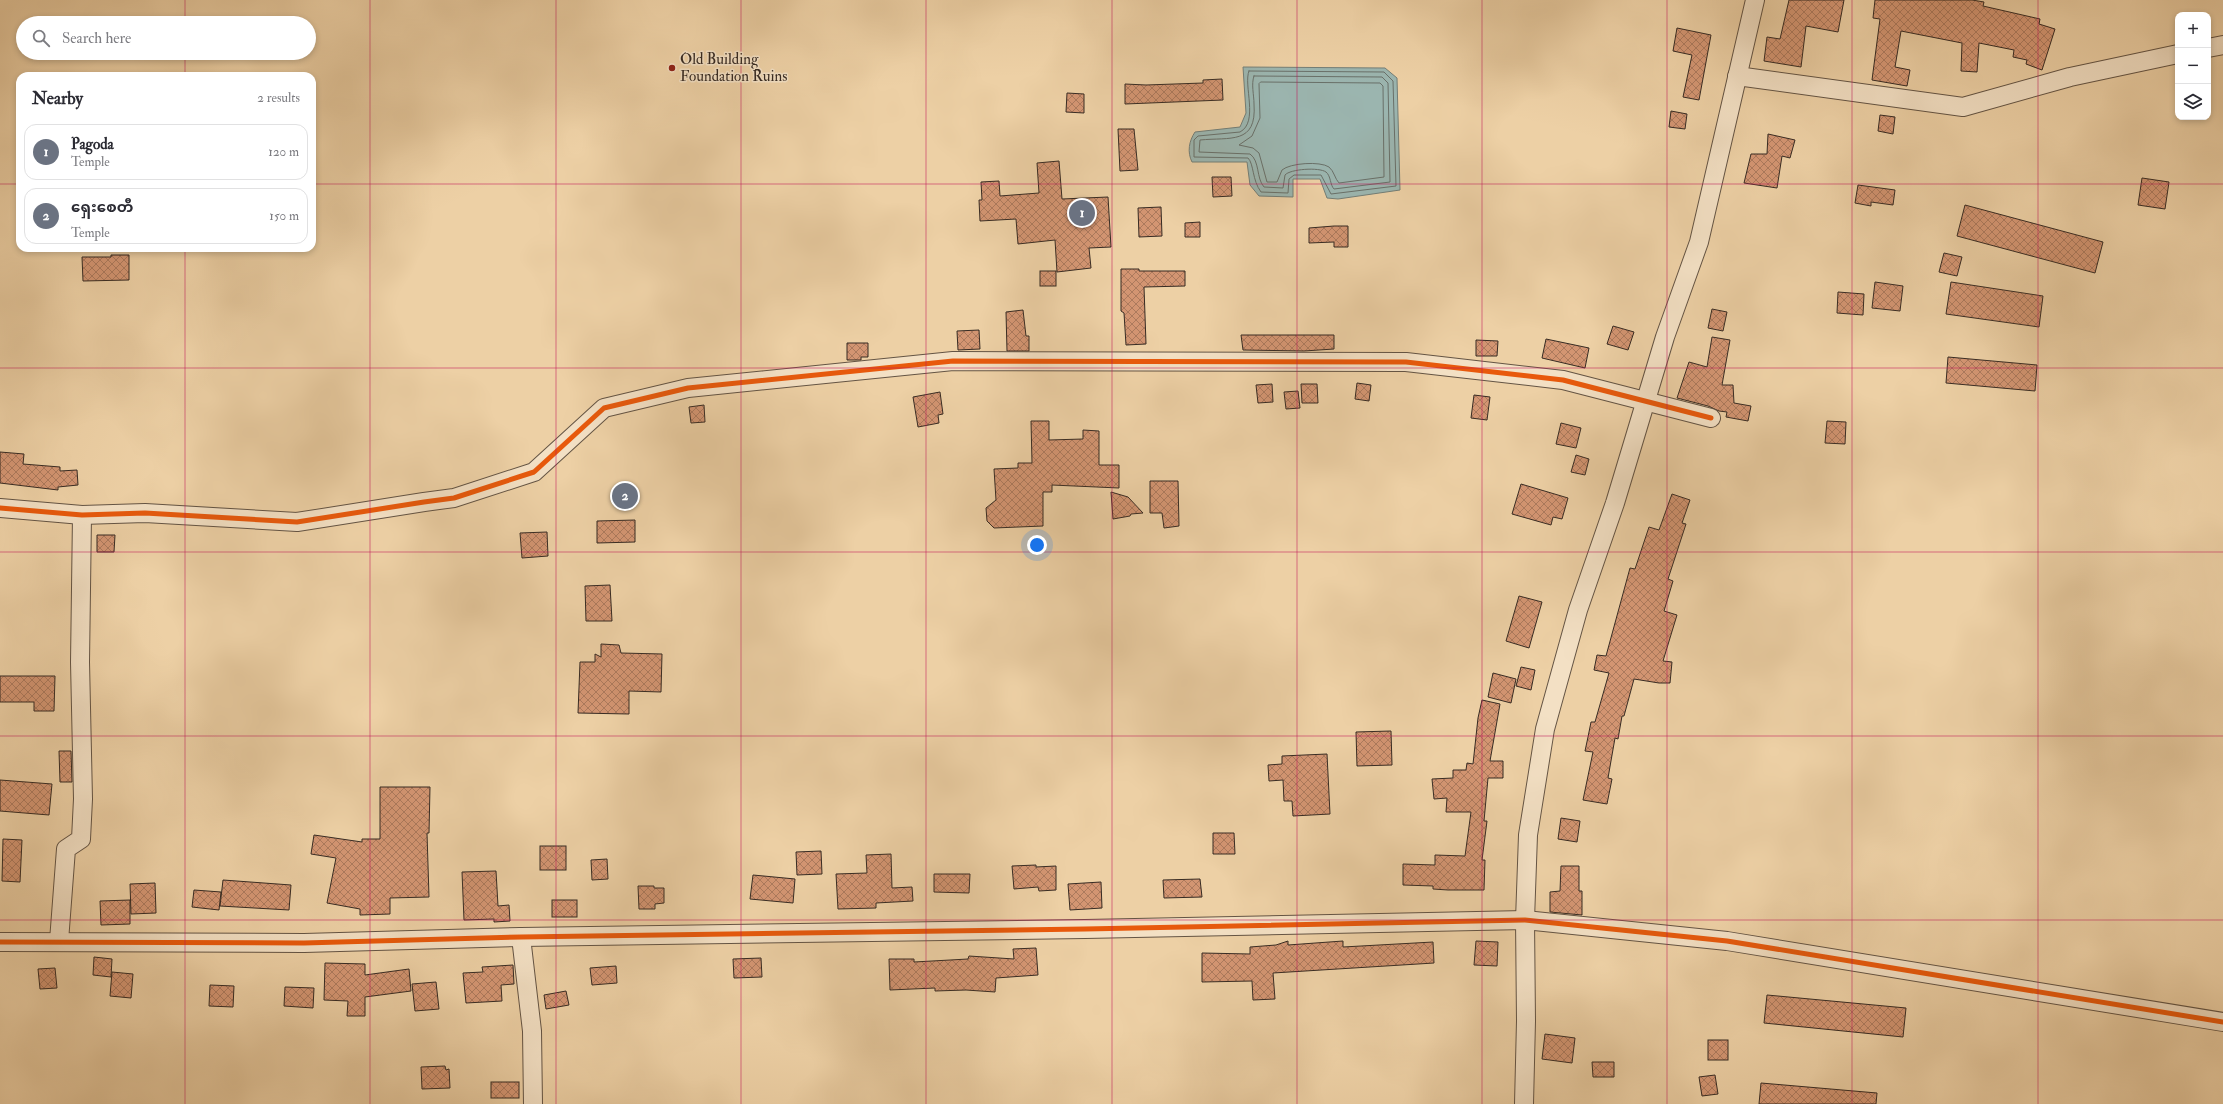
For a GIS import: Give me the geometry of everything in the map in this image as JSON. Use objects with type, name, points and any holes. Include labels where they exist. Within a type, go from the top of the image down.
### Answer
[{"type":"street","points":[[1524,1104],[1526,1021],[1525,920],[1528,835],[1545,729],[1578,610],[1615,503],[1665,336],[1699,242],[1738,76],[1754,0]]},
{"type":"street","points":[[2211,47],[2223,45]]},
{"type":"street","points":[[1738,76],[1963,106],[2070,77],[2175,55]]},
{"type":"street","points":[[0,508],[82,515],[145,513],[297,522],[454,498],[534,472],[604,408],[688,388],[953,360],[1406,362],[1563,380],[1646,400],[1711,418]]},
{"type":"street","points":[[59,941],[66,849],[80,839],[82,812],[80,662],[82,515]]},
{"type":"street","points":[[0,942],[304,943],[522,937],[1085,929],[1525,920],[1727,941],[2223,1022]]},
{"type":"street","points":[[522,937],[532,1031],[533,1104]]},
{"type":"water","points":[[1243,67],[1385,68],[1397,78],[1400,190],[1338,199],[1327,198],[1320,179],[1293,179],[1293,197],[1259,196],[1250,185],[1247,162],[1192,162],[1189,147],[1195,132],[1240,127],[1246,113]]},
{"type":"building","points":[[1789,0],[1844,0],[1838,32],[1806,26],[1801,67],[1764,61],[1767,37],[1780,39]]},
{"type":"building","points":[[1875,0],[1972,0],[1984,2],[1983,6],[2040,19],[2039,24],[2055,29],[2042,70],[2026,64],[2027,60],[2013,57],[2014,50],[1979,43],[1977,72],[1961,71],[1962,43],[1901,31],[1895,67],[1910,70],[1907,86],[1872,80],[1880,19],[1873,18]]},
{"type":"building","points":[[1677,28],[1711,35],[1699,100],[1683,97],[1692,55],[1673,51]]},
{"type":"building","points":[[1222,79],[1223,100],[1125,104],[1125,84],[1146,85],[1203,83],[1203,80]]},
{"type":"building","points":[[1067,93],[1084,94],[1084,113],[1066,112]]},
{"type":"building","points":[[1671,111],[1687,114],[1685,129],[1669,127]]},
{"type":"building","points":[[1880,115],[1895,117],[1893,134],[1878,131]]},
{"type":"building","points":[[1118,129],[1134,129],[1138,170],[1120,171]]},
{"type":"building","points":[[1768,134],[1795,140],[1790,158],[1782,156],[1777,188],[1744,183],[1751,154],[1767,154]]},
{"type":"building","points":[[1059,161],[1062,199],[1108,197],[1111,247],[1089,248],[1091,268],[1057,272],[1055,240],[1018,244],[1016,219],[980,221],[979,200],[982,200],[981,182],[999,181],[1000,196],[1039,193],[1037,163]]},
{"type":"building","points":[[1212,177],[1231,177],[1232,196],[1213,197]]},
{"type":"building","points":[[2142,178],[2169,182],[2165,209],[2138,205]]},
{"type":"building","points":[[1858,185],[1895,190],[1893,205],[1871,202],[1871,206],[1855,203]]},
{"type":"building","points":[[1965,205],[2103,242],[2095,273],[1957,236]]},
{"type":"building","points":[[1161,207],[1162,236],[1139,237],[1138,208]]},
{"type":"building","points":[[1200,222],[1200,237],[1185,237],[1185,223]]},
{"type":"building","points":[[1348,226],[1348,247],[1334,247],[1334,242],[1309,243],[1309,228]]},
{"type":"building","points":[[1944,253],[1962,257],[1957,276],[1939,272]]},
{"type":"building","points":[[111,255],[129,255],[129,280],[83,281],[82,257],[111,257]]},
{"type":"building","points":[[1121,269],[1139,269],[1139,271],[1185,271],[1185,286],[1144,287],[1146,344],[1126,345],[1124,313],[1121,311]]},
{"type":"building","points":[[1040,271],[1056,271],[1056,286],[1040,286]]},
{"type":"building","points":[[1875,282],[1903,286],[1900,311],[1872,308]]},
{"type":"building","points":[[1951,282],[2043,296],[2039,327],[1946,314]]},
{"type":"building","points":[[1838,292],[1864,294],[1863,315],[1837,313]]},
{"type":"building","points":[[1712,309],[1727,312],[1723,331],[1708,328]]},
{"type":"building","points":[[1023,310],[1026,336],[1029,336],[1029,351],[1007,351],[1006,312]]},
{"type":"building","points":[[1613,326],[1634,332],[1628,350],[1607,344]]},
{"type":"building","points":[[979,330],[980,349],[958,350],[957,331]]},
{"type":"building","points":[[1241,335],[1334,335],[1334,349],[1304,351],[1243,350]]},
{"type":"building","points":[[1712,337],[1730,340],[1722,385],[1733,385],[1734,403],[1751,406],[1748,421],[1726,417],[1727,412],[1677,398],[1689,362],[1707,367]]},
{"type":"building","points":[[1546,339],[1589,348],[1585,368],[1542,358]]},
{"type":"building","points":[[1476,340],[1498,341],[1497,356],[1476,356]]},
{"type":"building","points":[[847,343],[868,343],[868,357],[861,357],[861,360],[847,360]]},
{"type":"building","points":[[1948,357],[2037,365],[2035,391],[1946,383]]},
{"type":"building","points":[[1357,383],[1371,385],[1369,401],[1355,399]]},
{"type":"building","points":[[1272,384],[1273,402],[1258,403],[1256,385]]},
{"type":"building","points":[[1301,384],[1317,384],[1318,403],[1302,403]]},
{"type":"building","points":[[1298,391],[1300,408],[1286,409],[1284,392]]},
{"type":"building","points":[[940,392],[943,414],[938,415],[939,423],[918,427],[913,397]]},
{"type":"building","points":[[1474,395],[1490,397],[1487,420],[1471,418]]},
{"type":"building","points":[[704,405],[705,422],[691,423],[689,407]]},
{"type":"building","points":[[1031,421],[1049,421],[1049,440],[1083,439],[1083,430],[1099,431],[1099,465],[1119,465],[1119,488],[1052,485],[1052,492],[1043,492],[1043,526],[994,528],[987,521],[986,508],[996,500],[994,469],[1018,468],[1018,463],[1032,463]]},
{"type":"building","points":[[1827,421],[1846,422],[1845,444],[1825,443]]},
{"type":"building","points":[[1561,423],[1581,428],[1576,448],[1556,444]]},
{"type":"building","points":[[0,452],[24,454],[23,464],[60,467],[60,471],[77,470],[78,485],[58,487],[58,490],[0,483]]},
{"type":"building","points":[[1576,455],[1589,459],[1585,475],[1571,472]]},
{"type":"building","points":[[1150,481],[1178,481],[1179,526],[1164,528],[1162,513],[1150,513]]},
{"type":"building","points":[[1521,484],[1568,498],[1562,519],[1553,517],[1551,525],[1512,514]]},
{"type":"building","points":[[1111,492],[1128,497],[1143,513],[1131,514],[1130,516],[1113,519]]},
{"type":"building","points":[[1672,494],[1690,500],[1682,523],[1686,524],[1668,579],[1673,581],[1664,611],[1677,615],[1663,661],[1672,662],[1670,683],[1659,683],[1634,679],[1624,716],[1622,716],[1618,739],[1615,738],[1608,778],[1612,779],[1607,804],[1583,800],[1593,752],[1585,751],[1591,722],[1595,722],[1609,673],[1594,670],[1597,655],[1606,656],[1630,568],[1635,569],[1649,527],[1659,530]]},
{"type":"building","points":[[635,520],[635,542],[597,543],[597,521]]},
{"type":"building","points":[[547,532],[548,556],[522,558],[520,533]]},
{"type":"building","points":[[97,535],[115,535],[114,552],[97,552]]},
{"type":"building","points":[[610,585],[612,621],[586,621],[585,586]]},
{"type":"building","points":[[1519,596],[1542,602],[1529,648],[1506,641]]},
{"type":"building","points":[[601,644],[619,645],[621,653],[662,654],[661,692],[629,691],[629,714],[578,713],[580,662],[595,662],[595,654],[601,657]]},
{"type":"building","points":[[1521,667],[1535,670],[1531,690],[1516,686]]},
{"type":"building","points":[[1493,673],[1516,679],[1511,703],[1488,697]]},
{"type":"building","points":[[0,676],[55,676],[54,711],[34,711],[34,702],[0,702]]},
{"type":"building","points":[[1482,700],[1500,704],[1490,761],[1503,761],[1503,778],[1488,778],[1484,821],[1487,821],[1482,860],[1485,860],[1484,890],[1448,890],[1433,889],[1433,886],[1403,885],[1403,864],[1435,865],[1435,855],[1465,856],[1471,812],[1446,812],[1447,798],[1434,799],[1432,779],[1453,778],[1453,770],[1466,770],[1467,763],[1473,764],[1478,718]]},
{"type":"building","points":[[1391,731],[1392,765],[1357,766],[1356,732]]},
{"type":"building","points":[[59,751],[71,751],[72,782],[60,782]]},
{"type":"building","points":[[1327,754],[1330,814],[1293,816],[1292,801],[1284,801],[1283,780],[1269,781],[1268,765],[1282,764],[1282,756]]},
{"type":"building","points":[[0,780],[52,784],[49,815],[0,811]]},
{"type":"building","points":[[380,787],[430,787],[429,833],[427,833],[429,897],[390,898],[390,914],[360,915],[360,909],[327,903],[336,858],[311,854],[314,835],[362,842],[362,839],[380,839]]},
{"type":"building","points":[[1561,818],[1580,821],[1577,842],[1558,839]]},
{"type":"building","points":[[1213,833],[1234,833],[1235,854],[1213,854]]},
{"type":"building","points":[[3,839],[22,840],[20,882],[2,881]]},
{"type":"building","points":[[540,846],[566,846],[566,870],[540,870]]},
{"type":"building","points":[[821,851],[822,874],[797,875],[796,852]]},
{"type":"building","points":[[891,854],[892,888],[912,887],[913,901],[876,903],[876,908],[838,909],[836,874],[867,873],[866,855]]},
{"type":"building","points":[[607,859],[608,879],[592,880],[591,860]]},
{"type":"building","points":[[1036,865],[1036,867],[1056,866],[1056,890],[1039,891],[1038,887],[1014,889],[1012,866]]},
{"type":"building","points":[[1561,866],[1579,866],[1579,891],[1582,891],[1582,915],[1550,912],[1550,892],[1560,891]]},
{"type":"building","points":[[496,871],[498,906],[509,905],[510,921],[494,922],[494,919],[464,920],[462,872]]},
{"type":"building","points":[[934,874],[970,874],[969,893],[934,892]]},
{"type":"building","points":[[753,875],[795,879],[793,903],[750,899]]},
{"type":"building","points":[[1200,879],[1202,897],[1164,898],[1163,880]]},
{"type":"building","points":[[223,880],[291,885],[289,910],[220,906]]},
{"type":"building","points":[[1101,882],[1102,908],[1070,910],[1068,884]]},
{"type":"building","points":[[155,883],[156,913],[131,914],[130,884]]},
{"type":"building","points":[[638,886],[654,886],[654,888],[664,888],[664,903],[655,904],[655,909],[639,909]]},
{"type":"building","points":[[194,890],[221,892],[219,910],[192,907]]},
{"type":"building","points":[[130,900],[130,924],[101,925],[100,901]]},
{"type":"building","points":[[552,900],[577,900],[577,917],[552,917]]},
{"type":"building","points":[[1288,941],[1288,945],[1343,941],[1343,947],[1433,942],[1434,963],[1273,973],[1275,999],[1253,1000],[1252,981],[1202,982],[1202,953],[1250,954],[1250,947],[1276,945]]},
{"type":"building","points":[[1476,941],[1498,942],[1497,966],[1474,965]]},
{"type":"building","points":[[1036,948],[1038,975],[996,978],[995,992],[966,990],[935,991],[935,988],[890,990],[889,959],[914,959],[914,962],[968,959],[969,956],[1014,959],[1013,949]]},
{"type":"building","points":[[94,957],[112,959],[111,977],[93,975]]},
{"type":"building","points":[[761,958],[762,977],[734,978],[733,959]]},
{"type":"building","points":[[325,963],[365,964],[365,975],[409,969],[411,991],[365,997],[365,1016],[347,1016],[348,1001],[324,1000]]},
{"type":"building","points":[[513,965],[514,984],[501,985],[502,1001],[466,1003],[463,973],[483,972],[482,967]]},
{"type":"building","points":[[616,966],[617,983],[592,985],[590,968]]},
{"type":"building","points":[[55,968],[57,988],[40,989],[38,969]]},
{"type":"building","points":[[112,972],[133,974],[131,998],[110,996]]},
{"type":"building","points":[[436,982],[439,1009],[415,1011],[412,984]]},
{"type":"building","points":[[210,985],[234,986],[233,1007],[209,1006]]},
{"type":"building","points":[[285,987],[314,988],[313,1008],[284,1006]]},
{"type":"building","points":[[566,991],[569,1005],[546,1009],[544,995]]},
{"type":"building","points":[[1767,995],[1906,1008],[1903,1037],[1764,1023]]},
{"type":"building","points":[[1545,1034],[1575,1038],[1572,1063],[1542,1059]]},
{"type":"building","points":[[1708,1040],[1728,1040],[1728,1060],[1708,1060]]},
{"type":"building","points":[[1592,1062],[1614,1062],[1614,1077],[1593,1077]]},
{"type":"building","points":[[445,1066],[446,1070],[449,1069],[450,1088],[422,1089],[421,1067]]},
{"type":"building","points":[[1715,1075],[1718,1094],[1702,1096],[1699,1077]]},
{"type":"building","points":[[491,1082],[519,1082],[519,1098],[491,1098]]},
{"type":"building","points":[[1761,1083],[1877,1093],[1876,1104],[1759,1104]]},
{"type":"cycle path","points":[[0,508],[82,515],[145,513],[297,522],[454,498],[534,472],[604,408],[688,388],[953,361],[1406,362],[1563,380],[1711,418]]},
{"type":"cycle path","points":[[0,942],[304,943],[521,937],[1085,929],[1525,920],[1727,941],[2223,1022]]},
{"type":"place","name":"Old Building Foundation Ruins","points":[[672,68]]},
{"type":"place","name":"Pagoda","points":[[1082,213]]},
{"type":"place","name":"ရှေးစေတီ","points":[[625,496]]}]
